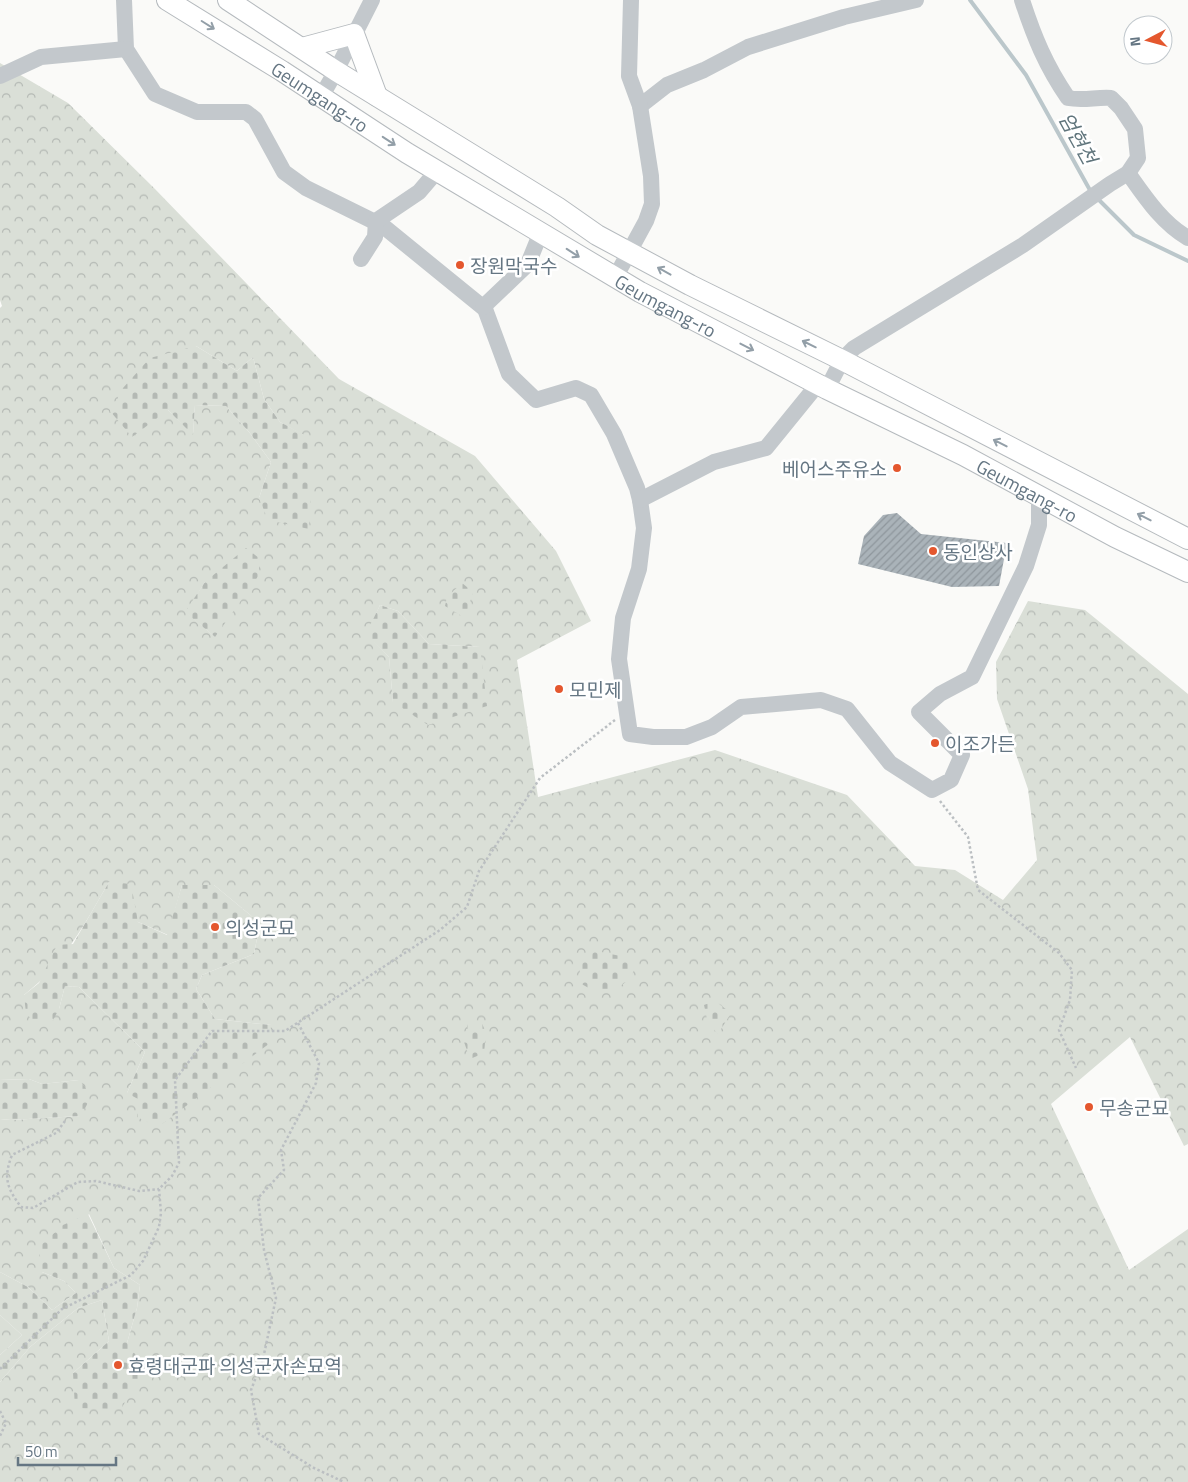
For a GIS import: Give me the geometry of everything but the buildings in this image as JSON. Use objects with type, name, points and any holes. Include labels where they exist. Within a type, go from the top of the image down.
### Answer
[{"type":"main road","name":"Geumgang-ro","points":[[167,0],[282,71],[437,171],[654,300],[823,387],[963,455],[1115,537],[1188,572]]},
{"type":"main road","name":"Geumgang-ro","points":[[228,0],[336,71],[556,207],[597,235],[690,285],[842,360],[1188,539]]},
{"type":"main road","points":[[302,48],[354,34],[377,96]]},
{"type":"street","points":[[124,0],[126,48],[155,94],[197,112],[246,112],[255,119],[284,172],[306,188],[376,221],[483,307],[509,374],[536,400],[576,388],[590,395],[614,434],[637,488],[644,528],[639,569],[624,618],[619,659],[630,734],[653,737],[686,737],[712,727],[741,707],[821,700],[847,709],[890,763],[932,790],[951,780],[962,755],[919,712],[940,694],[972,677],[1026,566],[1039,525],[1039,497]]},
{"type":"street","points":[[321,97],[372,0]]},
{"type":"street","points":[[615,278],[646,221],[652,204],[652,176],[640,106],[629,76],[631,0]]},
{"type":"street","points":[[640,106],[667,85],[704,70],[748,47],[852,15],[916,0]]},
{"type":"street","points":[[640,500],[714,462],[766,448],[823,387],[842,360],[854,348],[1023,245],[1128,173],[1138,158],[1134,129],[1121,108],[1111,98],[1097,97],[1080,101],[1068,98],[1052,75],[1022,0]]},
{"type":"street","points":[[0,76],[41,57],[126,48]]},
{"type":"street","points":[[376,221],[419,192],[437,171]]},
{"type":"street","points":[[1128,173],[1152,207],[1188,238]]},
{"type":"street","points":[[361,259],[375,238],[376,221]]},
{"type":"street","points":[[483,307],[528,264],[541,232]]},
{"type":"path","points":[[65,1121],[56,1133],[12,1155],[6,1169],[6,1181],[14,1198],[21,1207],[33,1208],[78,1182],[96,1180],[139,1191],[159,1189],[172,1176],[178,1163],[175,1080],[212,1031],[285,1031],[440,930],[467,907],[479,871],[540,778],[626,712]]},
{"type":"path","points":[[932,790],[968,837],[978,890],[1059,953],[1072,970],[1070,1000],[1059,1030],[1076,1068]]},
{"type":"path","points":[[298,1023],[319,1063],[316,1083],[281,1150],[284,1170],[258,1198],[264,1250],[276,1298],[263,1359],[251,1390],[259,1434],[314,1468],[344,1482]]},
{"type":"path","points":[[0,1369],[62,1309],[132,1275],[143,1261],[159,1227],[161,1213],[159,1189]]},
{"type":"path","points":[[0,1411],[6,1423],[0,1436]]},
{"type":"green space","points":[[0,63],[68,103],[155,189],[339,379],[475,456],[556,551],[591,621],[517,660],[538,797],[715,750],[847,795],[915,866],[955,870],[1003,900],[1037,860],[1028,789],[997,699],[996,662],[1028,601],[1085,610],[1188,694],[1188,1144],[1184,1146],[1130,1037],[1051,1104],[1129,1270],[1188,1229],[1188,1482],[0,1482],[0,1382],[30,1347],[78,1308],[102,1300],[109,1341],[73,1373],[127,1343],[137,1308],[140,1285],[114,1268],[89,1214],[42,1272],[64,1281],[76,1293],[52,1310],[28,1287],[0,1272],[0,1119],[80,1116],[79,1080],[42,1084],[29,1079],[0,1080],[0,308],[2,306],[0,300]],"holes":[[[196,346],[237,371],[253,357],[264,399],[280,422],[312,440],[259,498],[271,462],[249,432],[226,406],[195,405],[193,434],[168,410]],[[205,582],[215,637],[186,612]],[[380,605],[398,611],[429,644],[480,647],[393,702],[389,657],[367,634]],[[109,882],[138,922],[168,935],[182,885],[214,885],[260,923],[254,954],[202,975],[196,989],[215,1019],[271,1025],[127,1093],[145,1052],[79,987],[65,986],[59,1009],[24,995],[51,970],[82,928]]]},
{"type":"green space","points":[[196,346],[237,371],[253,357],[264,399],[280,422],[312,439],[309,529],[268,520],[259,498],[271,462],[249,432],[226,406],[195,405],[193,435],[168,410],[132,437],[110,411],[123,388],[150,358]]},
{"type":"green space","points":[[246,548],[259,558],[259,575],[215,637],[185,612],[205,582]]},
{"type":"green space","points":[[462,583],[473,592],[465,618],[445,606],[447,597]]},
{"type":"green space","points":[[380,605],[398,611],[429,644],[480,647],[487,706],[428,725],[393,702],[389,657],[366,634]]},
{"type":"green space","points":[[109,882],[131,884],[138,922],[167,935],[182,885],[214,885],[260,923],[254,954],[202,975],[196,989],[215,1019],[271,1025],[270,1043],[158,1127],[137,1117],[138,1099],[127,1093],[145,1052],[79,987],[65,986],[59,1009],[52,1022],[34,1022],[26,1013],[24,995],[39,983],[57,945],[73,944]]},
{"type":"green space","points":[[596,951],[630,958],[637,963],[630,979],[616,989],[594,991],[578,982],[582,959]]},
{"type":"green space","points":[[715,1001],[731,1013],[718,1034],[708,1023],[704,1005]]},
{"type":"green space","points":[[481,1021],[486,1033],[484,1053],[470,1059],[463,1039],[468,1024]]},
{"type":"green space","points":[[29,1079],[42,1084],[79,1080],[87,1090],[88,1102],[80,1116],[0,1119],[0,1080]]},
{"type":"green space","points":[[88,1214],[114,1268],[140,1285],[137,1308],[127,1343],[145,1368],[121,1409],[75,1408],[73,1373],[109,1341],[102,1300],[78,1308],[30,1347],[0,1382],[0,1355],[22,1335],[0,1315],[0,1272],[28,1287],[52,1310],[76,1293],[64,1281],[42,1272],[39,1247],[63,1225]]},
{"type":"green space","points":[[0,1315],[22,1335],[0,1355]]},
{"type":"waterway","name":"엄현천","points":[[970,0],[1026,75],[1091,192]]},
{"type":"waterway","name":"엄현천","points":[[1098,199],[1134,235],[1188,261]]},
{"type":"place","name":"장원막국수","points":[[460,265]]},
{"type":"place","name":"베어스주유소","points":[[897,468]]},
{"type":"place","name":"동인상사","points":[[933,551]]},
{"type":"place","name":"모민제","points":[[559,689]]},
{"type":"place","name":"이조가든","points":[[935,743]]},
{"type":"place","name":"의성군묘","points":[[215,927]]},
{"type":"place","name":"무송군묘","points":[[1089,1107]]},
{"type":"place","name":"효령대군파 의성군자손묘역","points":[[118,1365]]}]
